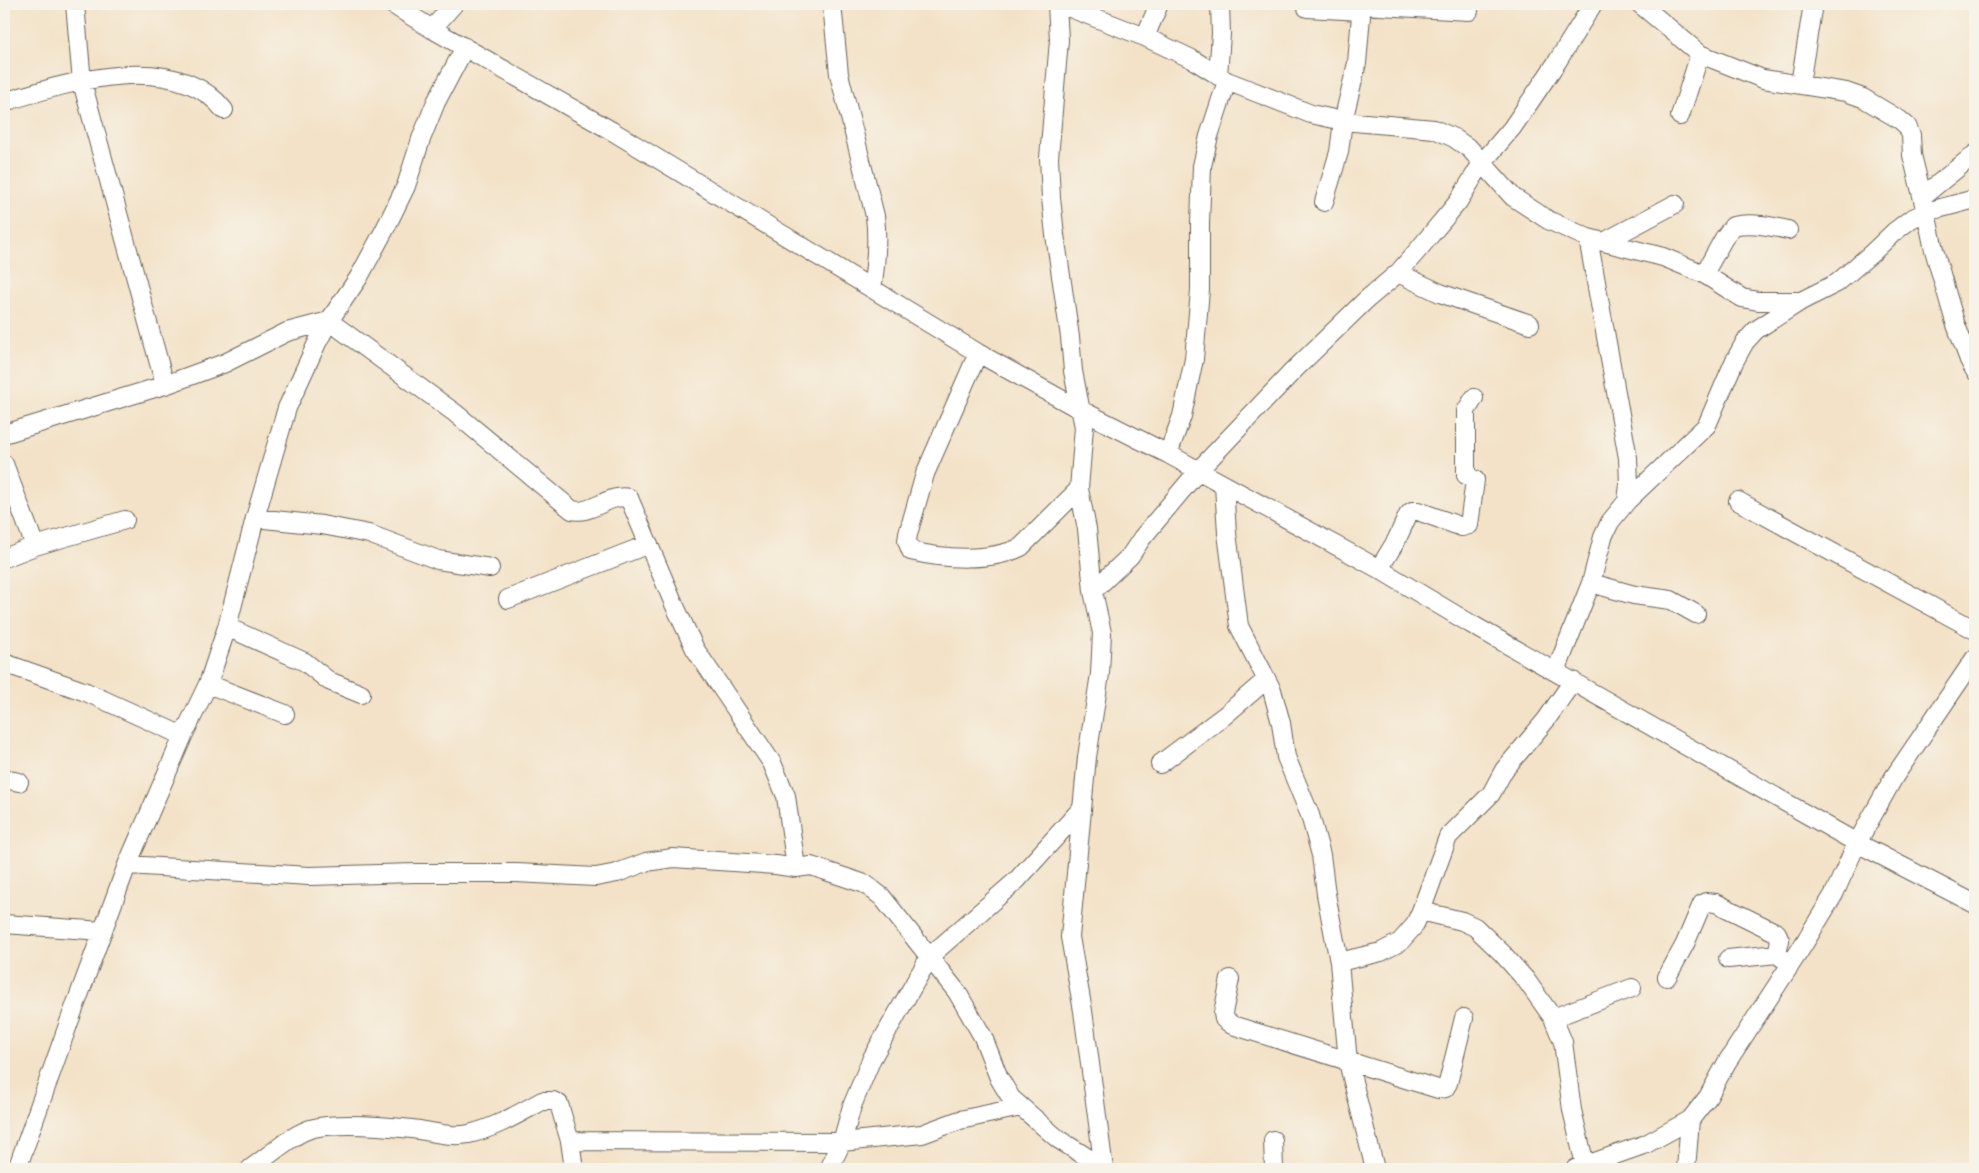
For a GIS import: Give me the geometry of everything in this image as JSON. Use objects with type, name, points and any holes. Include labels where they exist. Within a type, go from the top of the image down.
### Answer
[{"type":"street","points":[[75,4],[82,82],[165,386]]},
{"type":"street","points":[[392,4],[432,29],[612,131],[978,353],[1378,569],[1857,844],[1975,904]]},
{"type":"street","points":[[432,29],[454,4]]},
{"type":"street","points":[[832,4],[839,74],[875,216],[877,238],[872,289]]},
{"type":"street","points":[[1104,1168],[1083,1011],[1070,937],[1082,808],[1102,653],[1102,633],[1093,591],[1087,529],[1079,489],[1084,427],[1079,409],[1055,235],[1050,168],[1059,40],[1058,4],[1145,37],[1192,59],[1223,79],[1311,114],[1343,121],[1434,129],[1454,138],[1470,149],[1513,197],[1548,220],[1596,240],[1663,257],[1704,274],[1742,298],[1758,301],[1802,301]]},
{"type":"street","points":[[1145,37],[1159,4]]},
{"type":"street","points":[[1168,454],[1182,416],[1194,360],[1200,290],[1202,166],[1223,79],[1220,4]]},
{"type":"street","points":[[1093,591],[1130,556],[1142,538],[1198,471],[1293,370],[1366,300],[1398,273],[1458,202],[1482,163],[1512,128],[1557,62],[1593,4]]},
{"type":"street","points":[[1640,4],[1700,54],[1763,79],[1846,92],[1863,98],[1907,126],[1934,250],[1955,322],[1975,371]]},
{"type":"street","points":[[1800,84],[1813,4]]},
{"type":"street","points":[[1307,8],[1362,6],[1469,12]]},
{"type":"street","points":[[1324,202],[1339,152],[1343,121],[1357,63],[1362,6]]},
{"type":"street","points":[[20,1168],[127,865],[183,736],[208,684],[227,627],[286,408],[329,321],[359,277],[385,229],[406,186],[421,139],[436,102],[464,47]]},
{"type":"street","points":[[1680,116],[1700,54]]},
{"type":"street","points":[[4,102],[82,82],[136,75],[159,76],[190,84],[217,101],[224,110]]},
{"type":"street","points":[[1556,671],[1591,583],[1603,537],[1610,522],[1627,501],[1707,425],[1734,362],[1745,342],[1756,330],[1802,301],[1836,283],[1894,232],[1912,219],[1924,204],[1975,154]]},
{"type":"street","points":[[1924,204],[1975,199]]},
{"type":"street","points":[[1596,240],[1675,204]]},
{"type":"street","points":[[1704,274],[1733,226],[1763,224],[1788,230]]},
{"type":"street","points":[[1596,240],[1628,458],[1629,484],[1627,501]]},
{"type":"street","points":[[1398,273],[1440,293],[1530,324]]},
{"type":"street","points":[[4,434],[165,386],[225,363],[287,332],[329,321]]},
{"type":"street","points":[[329,321],[455,413],[572,510],[587,510],[618,498],[629,498],[695,649],[772,763],[786,796],[796,868]]},
{"type":"street","points":[[978,353],[925,474],[908,534],[907,541],[911,551],[934,556],[965,557],[1000,555],[1011,552],[1021,547],[1079,489]]},
{"type":"street","points":[[1378,569],[1412,511],[1418,511],[1462,527],[1469,525],[1475,480],[1466,475],[1465,426],[1466,411],[1474,398]]},
{"type":"street","points":[[4,464],[35,546]]},
{"type":"street","points":[[1224,485],[1227,533],[1239,626],[1272,690],[1277,704],[1286,757],[1312,823],[1320,855],[1339,962],[1348,1062],[1375,1169]]},
{"type":"street","points":[[1738,501],[1975,630]]},
{"type":"street","points":[[255,518],[322,525],[369,534],[438,560],[490,568]]},
{"type":"street","points":[[4,558],[35,546],[125,520]]},
{"type":"street","points":[[508,599],[649,544]]},
{"type":"street","points":[[1591,583],[1634,595],[1671,600],[1696,614]]},
{"type":"street","points":[[227,627],[305,662],[329,680],[361,694]]},
{"type":"street","points":[[1421,912],[1462,921],[1475,927],[1526,980],[1553,1018],[1563,1042],[1580,1167],[1646,1144],[1690,1120],[1708,1097],[1784,959],[1834,894],[1857,844],[1894,777],[1970,677],[1975,658]]},
{"type":"street","points":[[4,663],[86,692],[183,736]]},
{"type":"street","points":[[1160,764],[1224,716],[1266,680]]},
{"type":"street","points":[[1339,962],[1381,952],[1400,942],[1414,926],[1421,912],[1448,837],[1490,794],[1504,770],[1546,720],[1573,681]]},
{"type":"street","points":[[208,684],[285,714]]},
{"type":"street","points":[[829,1169],[842,1142],[852,1106],[872,1058],[930,956],[1017,880],[1082,808]]},
{"type":"street","points":[[127,865],[309,876],[516,873],[596,877],[617,873],[646,862],[672,858],[796,868],[811,866],[865,884],[882,897],[957,992],[983,1037],[999,1078],[1011,1098],[1058,1139],[1104,1168]]},
{"type":"street","points":[[1667,977],[1685,944],[1698,911],[1702,904],[1706,902],[1716,903],[1777,933],[1784,959]]},
{"type":"street","points":[[4,924],[103,931]]},
{"type":"street","points":[[1728,959],[1784,959]]},
{"type":"street","points":[[1230,979],[1223,1013],[1224,1019],[1232,1024],[1438,1089],[1445,1088],[1448,1083],[1464,1018]]},
{"type":"street","points":[[1553,1018],[1632,988]]},
{"type":"street","points":[[250,1169],[298,1134],[313,1128],[342,1125],[413,1129],[449,1135],[468,1134],[503,1123],[542,1101],[548,1100],[559,1104],[570,1141],[574,1169]]},
{"type":"street","points":[[570,1141],[842,1142],[922,1134],[960,1120],[1022,1107]]},
{"type":"street","points":[[1686,1169],[1690,1120]]},
{"type":"street","points":[[1273,1140],[1274,1169]]}]
